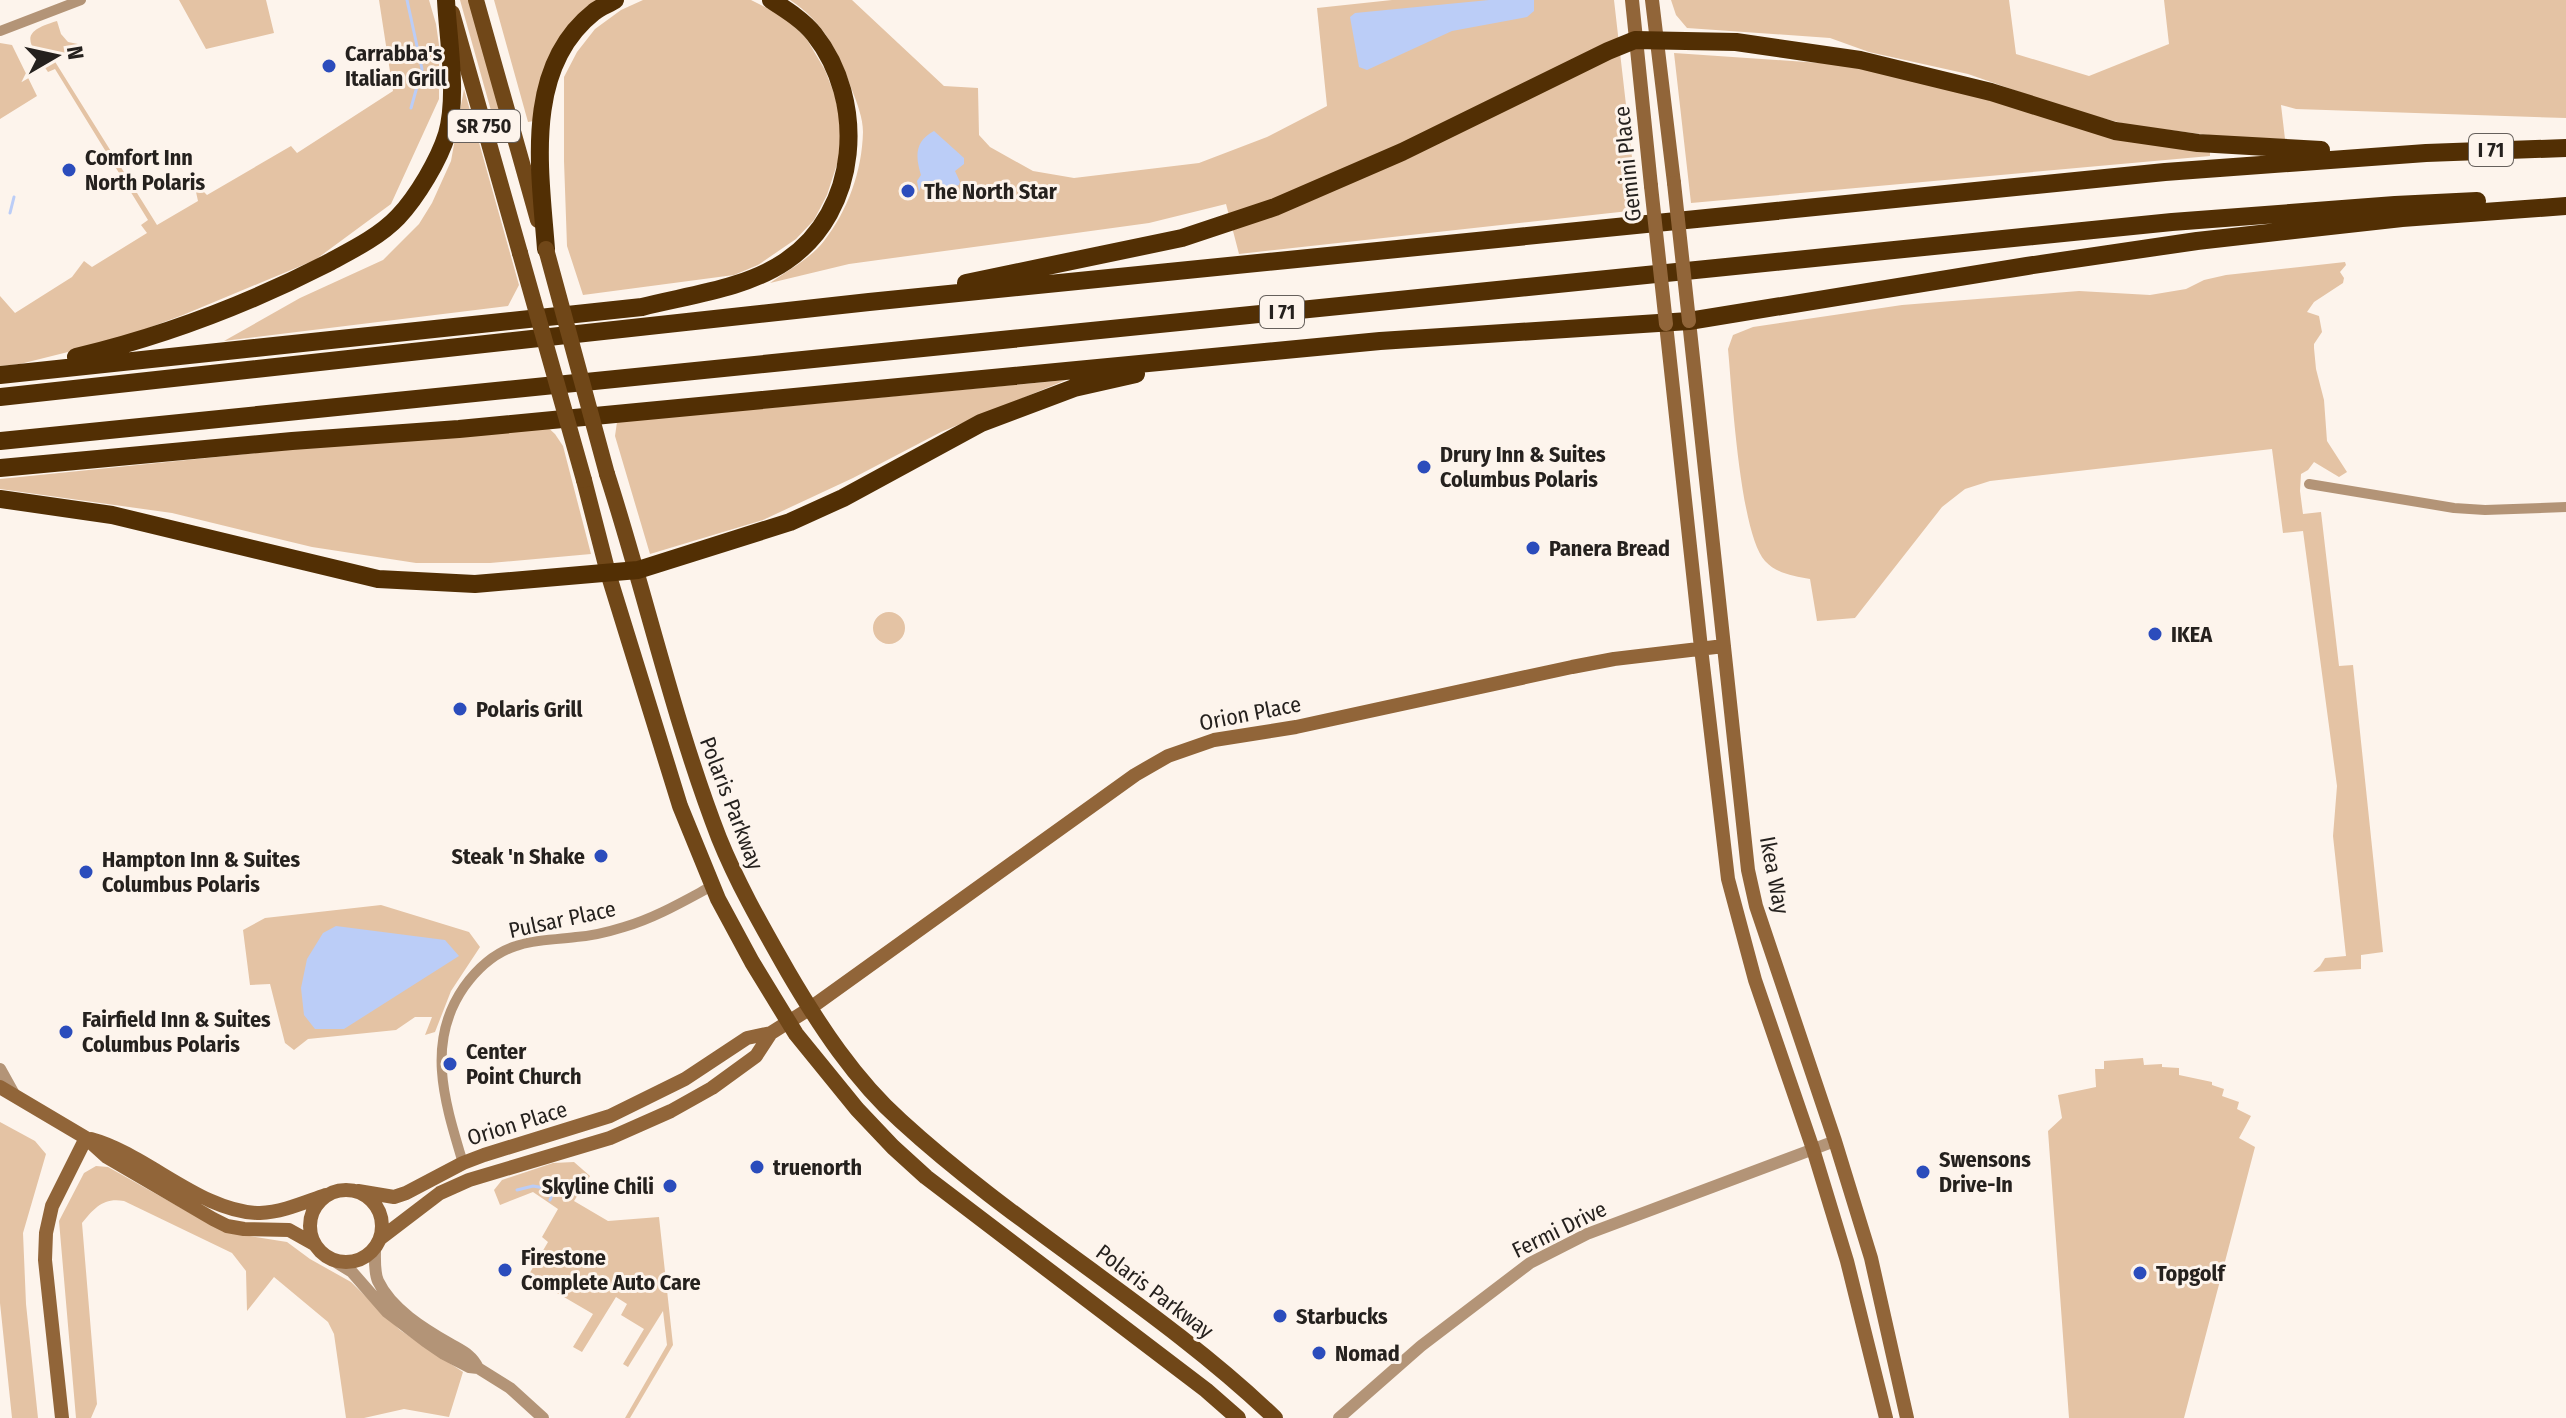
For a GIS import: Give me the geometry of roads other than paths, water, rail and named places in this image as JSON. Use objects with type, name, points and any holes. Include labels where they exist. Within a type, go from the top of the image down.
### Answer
[{"type":"highway","points":[[0,373],[77,357],[184,327],[267,294],[357,248],[397,218],[431,171],[447,133],[451,99],[448,0]]},
{"type":"highway","points":[[546,249],[540,146],[542,109],[551,72],[576,31],[594,12],[615,0]]},
{"type":"highway","points":[[0,373],[642,307],[754,277],[785,262],[808,243],[832,209],[846,170],[849,135],[845,97],[834,69],[813,33],[771,0]]},
{"type":"highway","points":[[869,302],[1182,238],[1275,207],[1402,152],[1635,40],[1736,42],[1860,60],[1991,92],[2115,131],[2198,143],[2426,153]]},
{"type":"highway","name":"I 71","points":[[0,397],[869,302],[2165,172],[2426,153],[2566,148]]},
{"type":"highway","name":"I 71","points":[[0,441],[2172,222],[2405,204],[2566,198]]},
{"type":"highway","points":[[0,468],[292,441],[475,428],[1380,341],[1666,324],[2197,241],[2402,218],[2566,206]]},
{"type":"highway","points":[[0,499],[112,515],[378,579],[475,584],[638,570],[790,522],[843,498],[981,423],[1074,388],[1208,357]]},
{"type":"main road","name":"Polaris Parkway","points":[[448,0],[608,573],[680,806],[712,886],[752,962],[823,1069],[893,1147],[926,1177],[1206,1390],[1238,1418]]},
{"type":"main road","name":"Polaris Parkway","points":[[476,0],[607,474],[638,570],[669,692],[720,841],[745,895],[809,1009],[864,1082],[898,1119],[1004,1206],[1212,1361],[1275,1418]]},
{"type":"main road","name":"Gemini Place","points":[[1632,0],[1666,324]]},
{"type":"main road","name":"Gemini Place","points":[[1652,0],[1689,321]]},
{"type":"main road","name":"Ikea Way","points":[[1689,321],[1748,870],[1756,906],[1871,1258],[1907,1418]]},
{"type":"main road","name":"Ikea Way","points":[[1666,324],[1731,890],[1755,980],[1813,1149],[1847,1261],[1886,1418]]},
{"type":"main road","name":"Orion Place","points":[[358,1191],[394,1197],[463,1163],[610,1116],[685,1079],[747,1038],[771,1033],[1135,775],[1168,756],[1214,740],[1296,727],[1572,667],[1724,646]]},
{"type":"main road","name":"Orion Place","points":[[378,1243],[412,1212],[440,1193],[469,1180],[610,1138],[671,1111],[712,1088],[756,1056],[771,1033]]},
{"type":"main road","points":[[0,1087],[86,1138],[115,1162],[227,1226],[289,1230],[314,1244],[321,1253],[342,1262],[354,1262],[365,1257],[378,1243],[383,1226],[380,1213],[375,1204],[358,1191],[336,1191],[268,1212],[235,1209],[205,1197],[111,1145],[86,1138]]},
{"type":"main road","points":[[62,1418],[45,1260],[46,1233],[52,1206],[86,1138]]},
{"type":"main road","points":[[412,1212],[438,1184],[459,1172],[463,1163]]},
{"type":"main road","points":[[314,1244],[310,1222],[318,1202],[326,1195]]},
{"type":"street","points":[[0,31],[81,0]]},
{"type":"street","points":[[2309,484],[2454,508],[2566,507]]},
{"type":"street","name":"Pulsar Place","points":[[463,1163],[444,1096],[440,1062],[444,1029],[452,1006],[471,977],[494,956],[517,945],[580,937],[626,926],[679,904],[712,886]]},
{"type":"street","points":[[0,1069],[15,1096]]},
{"type":"street","name":"Fermi Drive","points":[[1339,1418],[1421,1346],[1530,1263],[1587,1234],[1835,1141]]},
{"type":"street","points":[[378,1243],[377,1280],[386,1292],[427,1330],[473,1358],[478,1368]]},
{"type":"street","points":[[331,1259],[352,1272],[387,1312],[425,1341],[510,1388],[543,1418]]},
{"type":"water","points":[[1489,0],[1534,0],[1534,11],[1527,17],[1452,31],[1367,70],[1359,67],[1350,17],[1355,13]]},
{"type":"water","points":[[934,131],[964,158],[964,164],[955,171],[960,182],[959,185],[942,187],[922,182],[919,192],[917,181],[921,175],[918,150],[923,139]]},
{"type":"water","points":[[336,926],[445,940],[459,956],[344,1029],[315,1029],[304,1015],[301,988],[307,959],[323,933]]},
{"type":"waterway","points":[[407,0],[422,69],[411,108]]},
{"type":"waterway","points":[[10,213],[14,197]]},
{"type":"waterway","points":[[517,1190],[533,1186],[550,1189],[550,1200]]},
{"type":"place","name":"Carrabba's Italian Grill","points":[[329,66]]},
{"type":"place","name":"Comfort Inn North Polaris","points":[[69,170]]},
{"type":"place","name":"The North Star","points":[[908,191]]},
{"type":"place","name":"Drury Inn & Suites Columbus Polaris","points":[[1424,467]]},
{"type":"place","name":"Panera Bread","points":[[1533,548]]},
{"type":"place","name":"IKEA","points":[[2155,634]]},
{"type":"place","name":"Polaris Grill","points":[[460,709]]},
{"type":"place","name":"Steak 'n Shake","points":[[601,856]]},
{"type":"place","name":"Hampton Inn & Suites Columbus Polaris","points":[[86,872]]},
{"type":"place","name":"Fairfield Inn & Suites Columbus Polaris","points":[[66,1032]]},
{"type":"place","name":"Center Point Church","points":[[450,1064]]},
{"type":"place","name":"truenorth","points":[[757,1167]]},
{"type":"place","name":"Swensons Drive-In","points":[[1923,1172]]},
{"type":"place","name":"Skyline Chili","points":[[670,1186]]},
{"type":"place","name":"Firestone Complete Auto Care","points":[[505,1270]]},
{"type":"place","name":"Topgolf","points":[[2140,1273]]},
{"type":"place","name":"Starbucks","points":[[1280,1316]]},
{"type":"place","name":"Nomad","points":[[1319,1353]]}]
